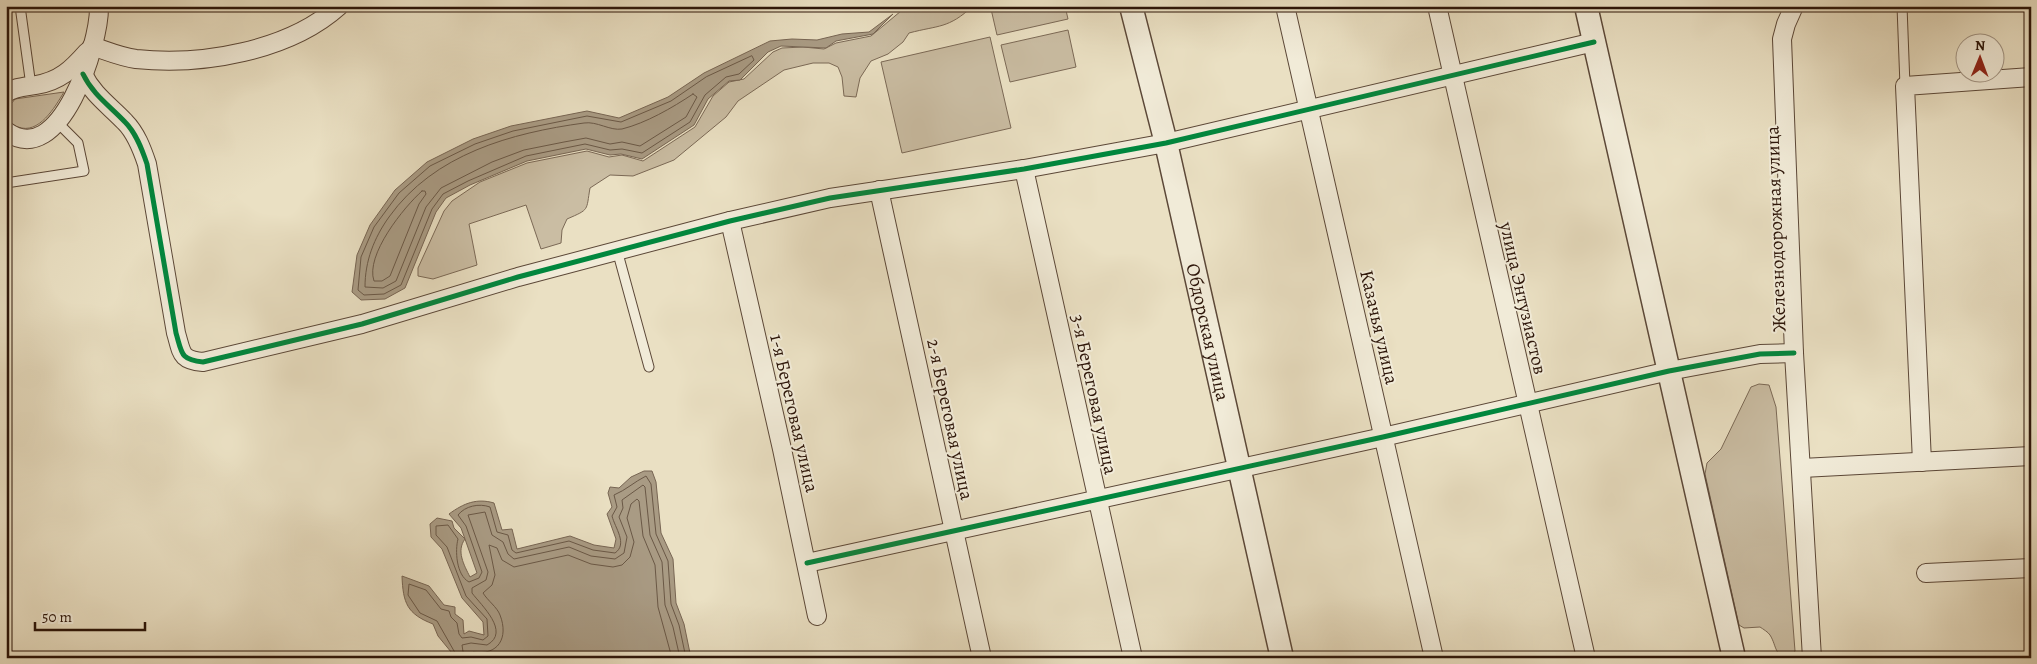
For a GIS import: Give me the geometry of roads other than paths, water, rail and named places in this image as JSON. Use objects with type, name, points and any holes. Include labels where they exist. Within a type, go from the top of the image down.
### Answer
[{"type":"street","points":[[8,134],[18,138],[35,139],[49,131],[57,122],[80,82],[92,46],[99,6]]},
{"type":"street","points":[[92,46],[135,58],[181,61],[211,57],[275,43],[313,25],[340,6]]},
{"type":"street","name":"Обдорская улица","points":[[1131,6],[1166,143],[1282,658]]},
{"type":"street","name":"Казачья улица","points":[[1285,6],[1434,658]]},
{"type":"street","name":"улица Энтузиастов","points":[[1437,6],[1526,403],[1586,658]]},
{"type":"street","points":[[1586,6],[1734,658]]},
{"type":"street","name":"Железнодорожная улица","points":[[1794,6],[1782,39],[1794,353],[1812,658]]},
{"type":"street","points":[[80,82],[94,92],[126,123],[140,143],[147,164],[176,333],[182,355],[189,361],[203,362],[362,324],[518,277],[730,221],[830,198],[1024,169],[1166,143],[1309,111],[1594,42]]},
{"type":"street","points":[[6,93],[19,87],[31,86],[64,76],[92,46]]},
{"type":"street","points":[[1922,462],[1905,86],[2031,77]]},
{"type":"street","name":"3-я Береговая улица","points":[[1024,169],[1132,658]]},
{"type":"street","name":"2-я Береговая улица","points":[[879,190],[982,658]]},
{"type":"street","name":"1-я Береговая улица","points":[[730,221],[807,563],[817,616]]},
{"type":"street","points":[[807,563],[1096,498],[1383,437],[1669,371],[1760,354],[1794,353]]},
{"type":"street","points":[[1802,468],[2031,456]]},
{"type":"street","points":[[1926,573],[2031,568]]},
{"type":"lane","points":[[20,6],[31,86]]},
{"type":"lane","points":[[1902,6],[1905,86]]},
{"type":"lane","points":[[6,183],[84,171],[78,143],[57,122]]},
{"type":"lane","points":[[618,250],[650,367]]},
{"type":"water","points":[[893,14],[873,34],[836,41],[826,48],[781,46],[768,52],[740,80],[729,81],[708,99],[694,125],[642,159],[621,154],[610,155],[586,149],[527,161],[470,185],[446,198],[436,212],[405,288],[385,299],[361,300],[352,292],[357,255],[370,225],[395,190],[427,162],[473,139],[511,126],[587,111],[619,118],[668,97],[704,73],[770,41],[792,39],[817,40],[842,34],[869,32]]},
{"type":"water","points":[[644,471],[652,471],[656,482],[661,533],[673,559],[676,603],[684,624],[691,658],[456,658],[438,636],[433,624],[417,616],[408,606],[405,600],[402,576],[429,586],[444,605],[455,607],[455,614],[463,620],[464,634],[469,631],[484,635],[483,622],[462,598],[442,549],[431,537],[430,524],[437,518],[452,521],[454,528],[465,539],[461,528],[449,514],[471,502],[482,501],[494,503],[502,530],[512,529],[517,549],[570,536],[594,545],[614,548],[616,539],[607,514],[612,507],[608,493],[610,487],[619,488],[631,477]],"holes":[[[465,539],[477,573],[470,577],[463,563],[461,548]]]}]
